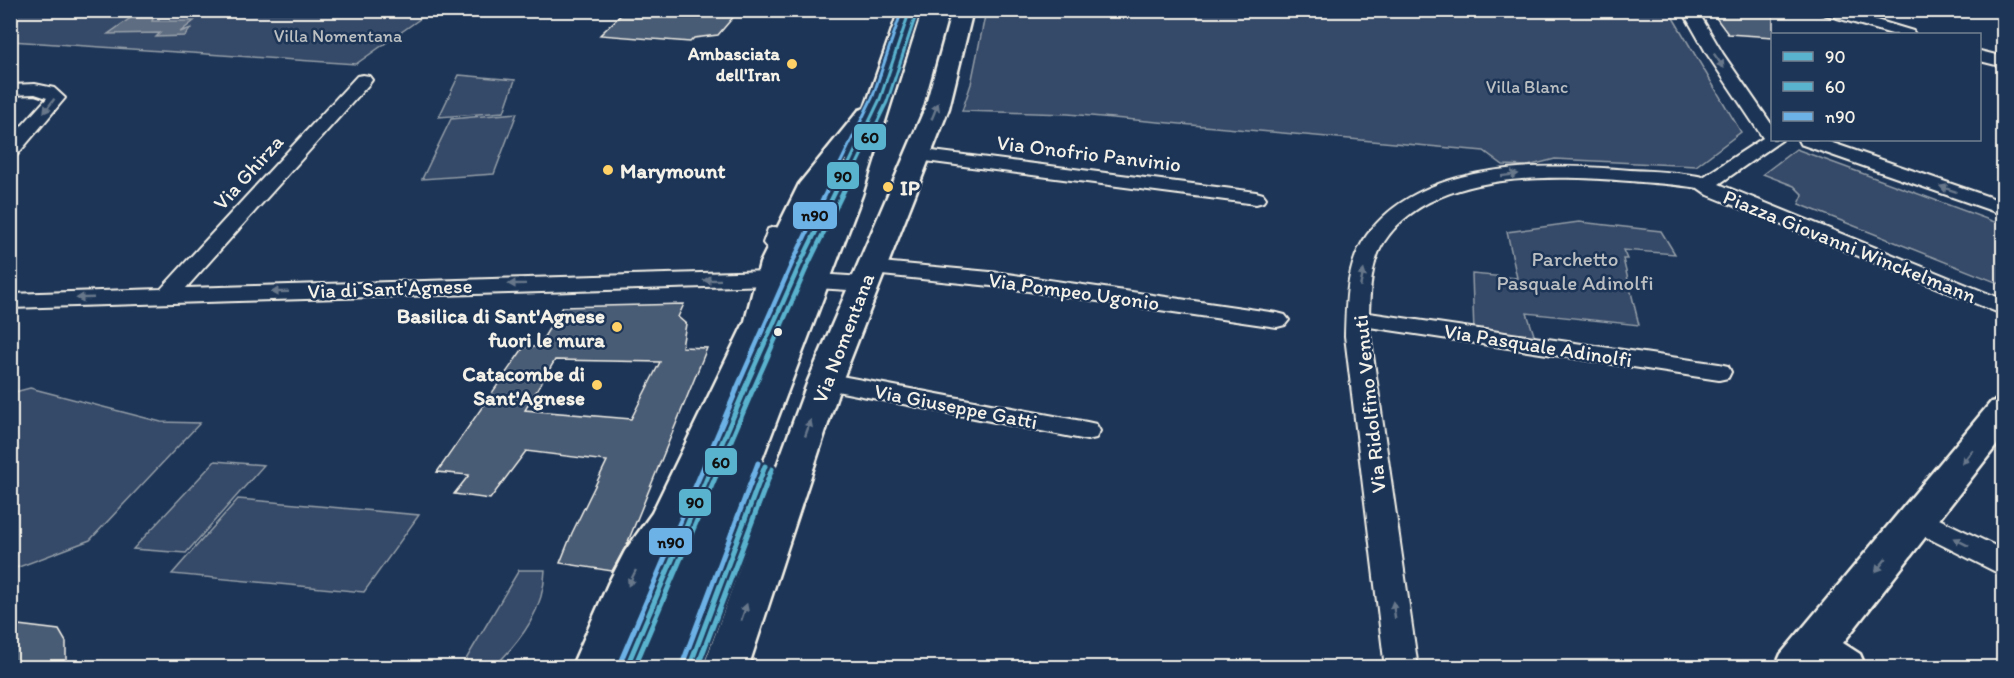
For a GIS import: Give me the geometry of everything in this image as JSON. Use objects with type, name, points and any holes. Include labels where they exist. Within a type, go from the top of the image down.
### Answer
[{"type":"street","points":[[660,668],[863,153],[910,10]]},
{"type":"street","name":"Via Nomentana","points":[[725,668],[825,381],[943,92],[963,10]]},
{"type":"street","points":[[1689,10],[1715,54],[1771,136]]},
{"type":"street","points":[[1825,10],[1904,33]]},
{"type":"street","points":[[1981,56],[2004,63]]},
{"type":"street","name":"Via Ghirza","points":[[167,296],[363,80]]},
{"type":"street","points":[[10,90],[46,91],[53,93],[56,98],[10,151]]},
{"type":"street","points":[[593,668],[629,584],[640,562],[668,521],[761,321],[776,263],[813,184],[880,99]]},
{"type":"street","name":"Piazza Giovanni Winckelmann","points":[[1771,140],[1706,184],[1715,191],[2004,308]]},
{"type":"street","points":[[1810,141],[2004,209]]},
{"type":"street","name":"Via Onofrio Panvinio","points":[[917,155],[1256,198]]},
{"type":"street","name":"Via Ridolfino Venuti","points":[[1402,668],[1359,348],[1357,318],[1363,273],[1376,239],[1400,214],[1443,190],[1496,176],[1547,172],[1618,174],[1706,184]]},
{"type":"street","points":[[776,263],[819,266],[889,224]]},
{"type":"street","points":[[776,263],[819,266]]},
{"type":"street","name":"Via di Sant'Agnese","points":[[10,301],[167,296],[776,263]]},
{"type":"street","name":"Via Pompeo Ugonio","points":[[819,266],[867,276],[1001,280],[1277,320]]},
{"type":"street","name":"Via Pasquale Adinolfi","points":[[1357,318],[1719,372]]},
{"type":"street","name":"Via Giuseppe Gatti","points":[[825,381],[1087,431]]},
{"type":"street","points":[[1818,661],[1918,520],[2004,411]]},
{"type":"street","points":[[1918,520],[2004,564]]},
{"type":"green space","name":"Villa Nomentana","points":[[11,11],[431,11],[356,64],[11,41]]},
{"type":"green space","name":"Villa Blanc","points":[[986,11],[1669,11],[1741,132],[1696,166],[1555,159],[1528,166],[1503,165],[1484,151],[1068,114],[962,111],[971,84]]},
{"type":"green space","points":[[459,75],[515,80],[504,112],[439,117]]},
{"type":"green space","points":[[517,113],[494,174],[422,179],[451,119]]},
{"type":"green space","points":[[1796,149],[2003,225],[2003,285],[1799,204],[1803,195],[1794,186],[1763,174]]},
{"type":"green space","name":"Parchetto Pasquale Adinolfi","points":[[1579,222],[1661,231],[1675,254],[1623,250],[1627,259],[1623,259],[1639,325],[1527,313],[1536,341],[1474,333],[1472,274],[1517,278],[1507,232]]},
{"type":"green space","points":[[30,388],[161,422],[200,423],[90,540],[11,570],[11,393]]},
{"type":"green space","points":[[215,461],[264,465],[186,553],[133,549]]},
{"type":"green space","points":[[238,499],[419,515],[364,592],[172,574]]},
{"type":"green space","points":[[519,570],[545,570],[541,598],[530,623],[495,666],[465,661]]},
{"type":"shaded area","points":[[154,16],[152,21],[194,21],[180,32],[191,28],[185,36],[156,37],[160,33],[108,34],[132,17]]},
{"type":"building","points":[[626,10],[676,10],[735,15],[718,35],[694,38],[690,42],[600,35]]},
{"type":"building","points":[[1711,11],[1773,15],[1771,37],[1728,34]]},
{"type":"building","points":[[684,304],[678,317],[686,324],[682,347],[707,348],[627,544],[612,571],[560,563],[607,461],[526,451],[490,499],[454,494],[469,475],[437,472],[524,347],[538,347],[562,307]],"holes":[[[555,360],[660,362],[631,419],[525,410]]]},
{"type":"building","points":[[10,624],[59,630],[66,642],[66,659],[63,668],[10,668]]},
{"type":"transit line","name":"n90","points":[[619,665],[699,474],[793,261],[873,96],[902,10]]},
{"type":"transit line","name":"90","points":[[626,668],[706,477],[800,264],[880,99],[910,10]]},
{"type":"transit line","name":"60","points":[[634,668],[713,480],[807,267],[887,102],[917,12]]},
{"type":"transit line","name":"n90","points":[[682,665],[758,463]]},
{"type":"transit line","name":"90","points":[[689,668],[765,466]]},
{"type":"transit line","name":"60","points":[[697,668],[772,469]]},
{"type":"place","name":"Ambasciata dell'Iran","points":[[792,64]]},
{"type":"place","name":"Marymount","points":[[608,170]]},
{"type":"place","name":"IP","points":[[888,187]]},
{"type":"place","name":"Basilica di Sant'Agnese fuori le mura","points":[[617,327]]},
{"type":"place","name":"Catacombe di Sant'Agnese","points":[[597,385]]}]
